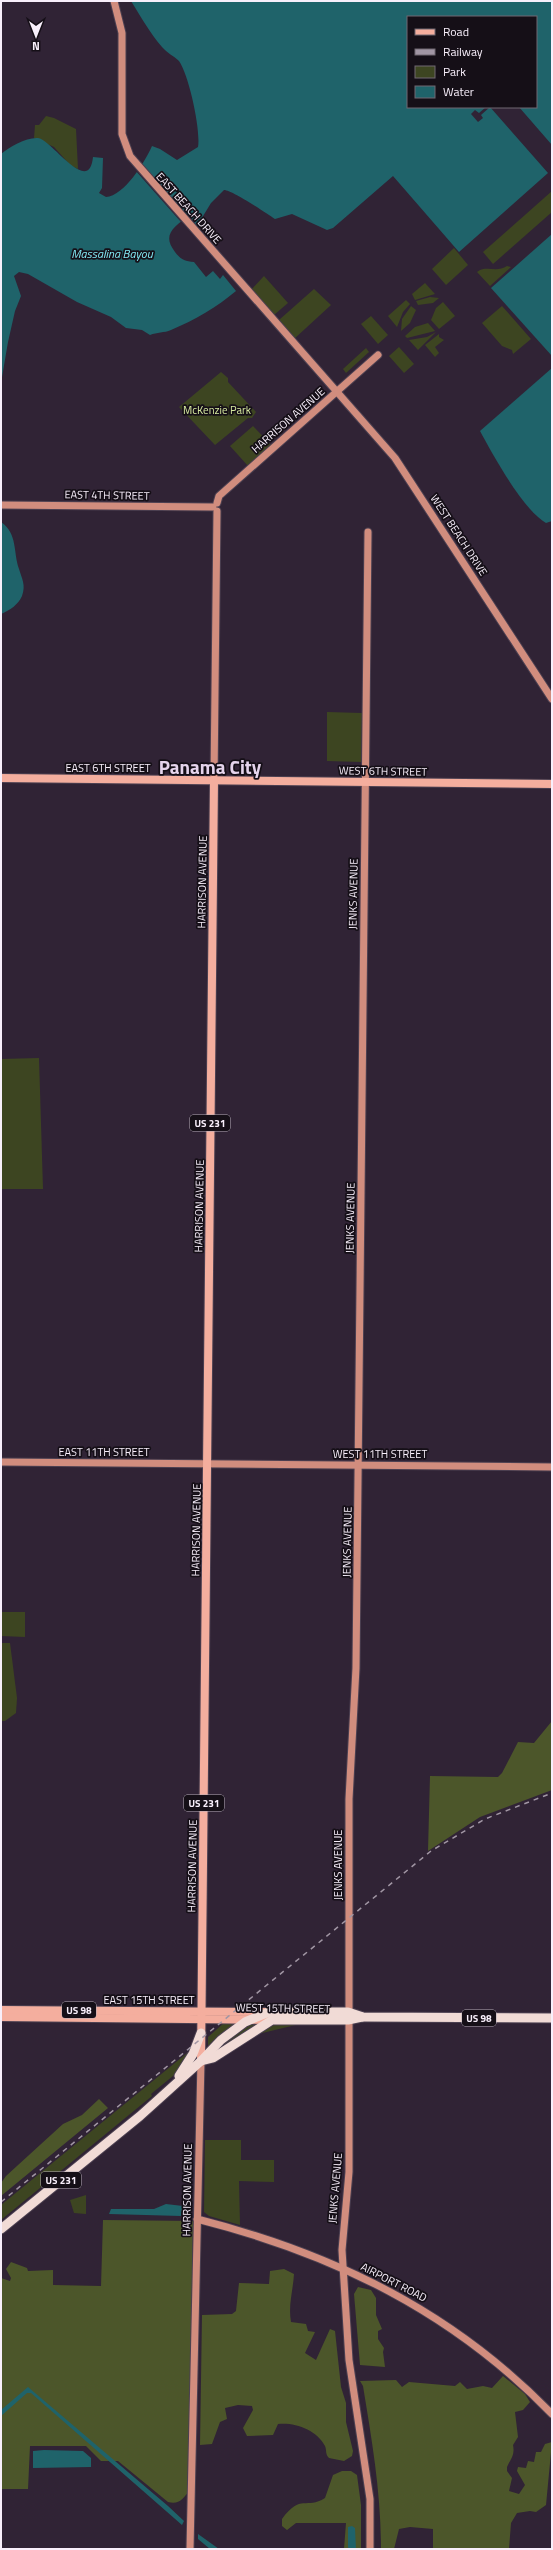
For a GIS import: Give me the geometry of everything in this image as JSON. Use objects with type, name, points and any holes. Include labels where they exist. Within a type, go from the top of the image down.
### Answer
[{"type":"highway","name":"WEST 15TH STREET","points":[[271,2016],[552,2018]]},
{"type":"highway","points":[[201,2061],[211,2048],[249,2020],[271,2016]]},
{"type":"highway","points":[[201,2061],[213,2058],[271,2016]]},
{"type":"highway","points":[[171,2088],[190,2060],[201,2033]]},
{"type":"highway","name":"US 231","points":[[1,2229],[171,2088],[201,2061]]},
{"type":"main road","name":"EAST 6TH STREET","points":[[1,778],[214,780]]},
{"type":"main road","name":"WEST 6TH STREET","points":[[214,780],[552,784]]},
{"type":"main road","name":"HARRISON AVENUE","points":[[201,2061],[214,780]]},
{"type":"main road","name":"EAST 15TH STREET","points":[[1,2010],[32,2014],[201,2015]]},
{"type":"main road","name":"EAST 15TH STREET","points":[[1,2018],[32,2014]]},
{"type":"main road","name":"WEST 15TH STREET","points":[[201,2015],[271,2016]]},
{"type":"main road","name":"WEST 15TH STREET","points":[[201,2015],[249,2020]]},
{"type":"street","name":"EAST BEACH DRIVE","points":[[114,1],[122,33],[122,138],[128,155],[337,392]]},
{"type":"street","name":"HARRISON AVENUE","points":[[214,780],[215,507],[219,496],[378,355]]},
{"type":"street","name":"WEST BEACH DRIVE","points":[[337,392],[397,460],[552,699]]},
{"type":"street","name":"EAST 4TH STREET","points":[[1,505],[215,507]]},
{"type":"street","name":"JENKS AVENUE","points":[[368,532],[356,1694],[349,1790],[349,2169],[342,2230],[343,2269],[350,2368],[369,2490],[370,2549]]},
{"type":"street","name":"EAST 11TH STREET","points":[[1,1462],[207,1463]]},
{"type":"street","name":"WEST 11TH STREET","points":[[207,1463],[552,1466]]},
{"type":"street","name":"HARRISON AVENUE","points":[[190,2549],[201,2061]]},
{"type":"street","name":"AIRPORT ROAD","points":[[197,2219],[257,2236],[343,2269],[402,2297],[447,2324],[503,2367],[552,2414]]},
{"type":"green space","points":[[46,116],[54,118],[76,129],[78,169],[71,166],[54,147],[34,138],[35,125],[39,125]]},
{"type":"green space","points":[[552,191],[552,212],[493,264],[483,252]]},
{"type":"green space","points":[[454,248],[468,265],[446,285],[432,269]]},
{"type":"green space","points":[[507,266],[511,267],[490,286],[477,272],[484,269],[499,269]]},
{"type":"green space","points":[[264,276],[288,303],[274,315],[251,290]]},
{"type":"green space","points":[[425,283],[435,294],[415,300],[412,294]]},
{"type":"green space","points":[[314,289],[331,305],[294,339],[279,320]]},
{"type":"green space","points":[[430,297],[439,298],[433,303],[418,305],[416,301]]},
{"type":"green space","points":[[406,300],[410,304],[403,312],[397,327],[388,316]]},
{"type":"green space","points":[[443,302],[455,316],[439,329],[431,320],[436,308]]},
{"type":"green space","points":[[411,306],[416,310],[410,323],[401,331],[402,319]]},
{"type":"green space","points":[[502,306],[531,339],[513,354],[512,350],[502,346],[482,323]]},
{"type":"green space","points":[[371,316],[388,335],[378,344],[361,324]]},
{"type":"green space","points":[[428,323],[435,331],[407,338],[405,336],[415,327]]},
{"type":"green space","points":[[436,332],[418,350],[409,340],[427,337]]},
{"type":"green space","points":[[439,334],[439,337],[444,340],[435,347],[439,353],[435,357],[425,345]]},
{"type":"green space","points":[[399,347],[414,364],[404,373],[389,356]]},
{"type":"green space","points":[[366,348],[369,352],[346,373],[343,369]]},
{"type":"green space","name":"McKenzie Park","points":[[221,372],[228,378],[228,382],[256,412],[252,418],[248,418],[215,445],[179,407]]},
{"type":"green space","name":"McKenzie Park","points":[[253,426],[271,445],[248,466],[230,446]]},
{"type":"green space","points":[[327,712],[362,713],[361,762],[327,761]]},
{"type":"green space","points":[[39,1058],[43,1189],[1,1189],[1,1059]]},
{"type":"green space","points":[[1,1612],[25,1612],[25,1637],[1,1636]]},
{"type":"green space","points":[[1,1643],[10,1643],[17,1698],[16,1713],[5,1721],[1,1721]]},
{"type":"green space","points":[[225,2022],[237,2023],[208,2046],[208,2037]]},
{"type":"green space","points":[[261,2023],[211,2054],[247,2024]]},
{"type":"green space","points":[[271,2024],[300,2024],[258,2034]]},
{"type":"green space","points":[[192,2049],[179,2071],[151,2094],[152,2096],[1,2220],[1,2205]]},
{"type":"green space","points":[[205,2140],[241,2140],[241,2160],[274,2160],[274,2182],[239,2181],[240,2225],[209,2216],[204,2212]]},
{"type":"green space","points":[[86,2195],[86,2214],[74,2213],[70,2200]]},
{"type":"shaded area","points":[[552,1721],[552,1790],[480,1817],[428,1851],[430,1776],[498,1777],[502,1773],[518,1742],[534,1743]]},
{"type":"shaded area","points":[[99,2099],[108,2108],[1,2196],[1,2183],[6,2176],[63,2124],[82,2115]]},
{"type":"shaded area","points":[[103,2220],[193,2221],[189,2491],[183,2499],[175,2503],[168,2502],[118,2461],[101,2461],[86,2446],[30,2446],[28,2489],[1,2489],[1,2278],[10,2281],[11,2278],[6,2269],[11,2262],[27,2268],[28,2271],[53,2270],[53,2285],[101,2286]]},
{"type":"shaded area","points":[[284,2269],[294,2274],[290,2304],[291,2322],[306,2324],[308,2331],[315,2332],[305,2353],[316,2360],[330,2329],[335,2331],[341,2387],[346,2403],[346,2422],[353,2451],[352,2456],[344,2461],[329,2458],[325,2446],[317,2436],[305,2428],[291,2424],[278,2424],[273,2435],[247,2436],[243,2428],[253,2410],[252,2406],[238,2405],[225,2408],[227,2419],[220,2422],[212,2444],[200,2445],[202,2315],[232,2314],[236,2311],[239,2283],[269,2284],[270,2271]]},
{"type":"shaded area","points":[[358,2287],[371,2290],[376,2298],[376,2315],[382,2329],[378,2331],[378,2339],[384,2348],[383,2352],[385,2367],[360,2365],[354,2294]]},
{"type":"shaded area","points":[[503,2376],[525,2394],[530,2402],[523,2410],[515,2412],[518,2437],[513,2445],[513,2454],[507,2467],[507,2471],[512,2478],[509,2491],[519,2494],[525,2485],[517,2471],[518,2467],[526,2468],[528,2461],[534,2462],[536,2452],[541,2452],[545,2444],[552,2442],[546,2505],[536,2512],[530,2511],[517,2513],[511,2523],[509,2549],[433,2549],[433,2529],[410,2527],[399,2529],[394,2549],[381,2549],[381,2528],[370,2427],[363,2386],[360,2381],[396,2380],[402,2387],[409,2382],[455,2386],[460,2382],[467,2389],[483,2386],[492,2388]]},
{"type":"shaded area","points":[[342,2471],[351,2471],[357,2475],[361,2505],[361,2549],[344,2549],[346,2523],[296,2523],[287,2530],[282,2526],[282,2519],[294,2506],[304,2503],[313,2503],[325,2498],[333,2475]]},
{"type":"water","name":"Massalina Bayou","points":[[131,1],[552,1],[552,145],[520,108],[537,108],[537,16],[407,16],[407,108],[491,108],[548,173],[459,252],[393,176],[333,228],[327,230],[292,214],[275,219],[257,207],[224,190],[211,203],[197,226],[189,215],[175,227],[169,240],[171,246],[179,257],[186,261],[194,262],[206,277],[213,271],[220,279],[223,275],[236,291],[213,308],[189,322],[168,331],[150,335],[142,330],[126,328],[111,317],[77,302],[28,274],[19,272],[14,276],[21,296],[15,311],[1,383],[1,154],[18,143],[29,139],[38,138],[52,147],[69,163],[78,169],[85,171],[90,168],[93,157],[103,158],[102,188],[99,193],[106,197],[120,191],[127,185],[139,169],[152,146],[160,149],[177,160],[198,147],[196,116],[187,78],[183,68],[179,61],[164,49],[146,25]]},
{"type":"water","points":[[552,234],[552,356],[491,288]]},
{"type":"water","points":[[552,368],[552,521],[546,523],[528,507],[518,495],[480,431]]},
{"type":"water","points":[[1,522],[13,538],[17,563],[24,589],[22,596],[16,605],[1,614]]},
{"type":"water","points":[[166,2204],[183,2206],[181,2216],[109,2214],[111,2209],[154,2209]]},
{"type":"water","points":[[28,2387],[168,2506],[184,2521],[182,2525],[31,2393],[27,2393],[1,2416],[1,2410]]},
{"type":"water","points":[[33,2451],[83,2451],[91,2458],[91,2467],[33,2468]]},
{"type":"water","points":[[352,2526],[355,2528],[356,2549],[349,2549],[348,2547],[348,2527]]},
{"type":"water","points":[[198,2534],[219,2549],[210,2549],[198,2539]]},
{"type":"pier","points":[[485,108],[489,108],[481,115],[483,118],[478,122],[471,114],[475,110],[479,113]]},
{"type":"pier","points":[[137,168],[187,216],[181,222],[135,170]]},
{"type":"railway","points":[[1,2202],[431,1851],[485,1819],[552,1793]]},
{"type":"district","name":"Panama City","points":[[210,767]]}]
